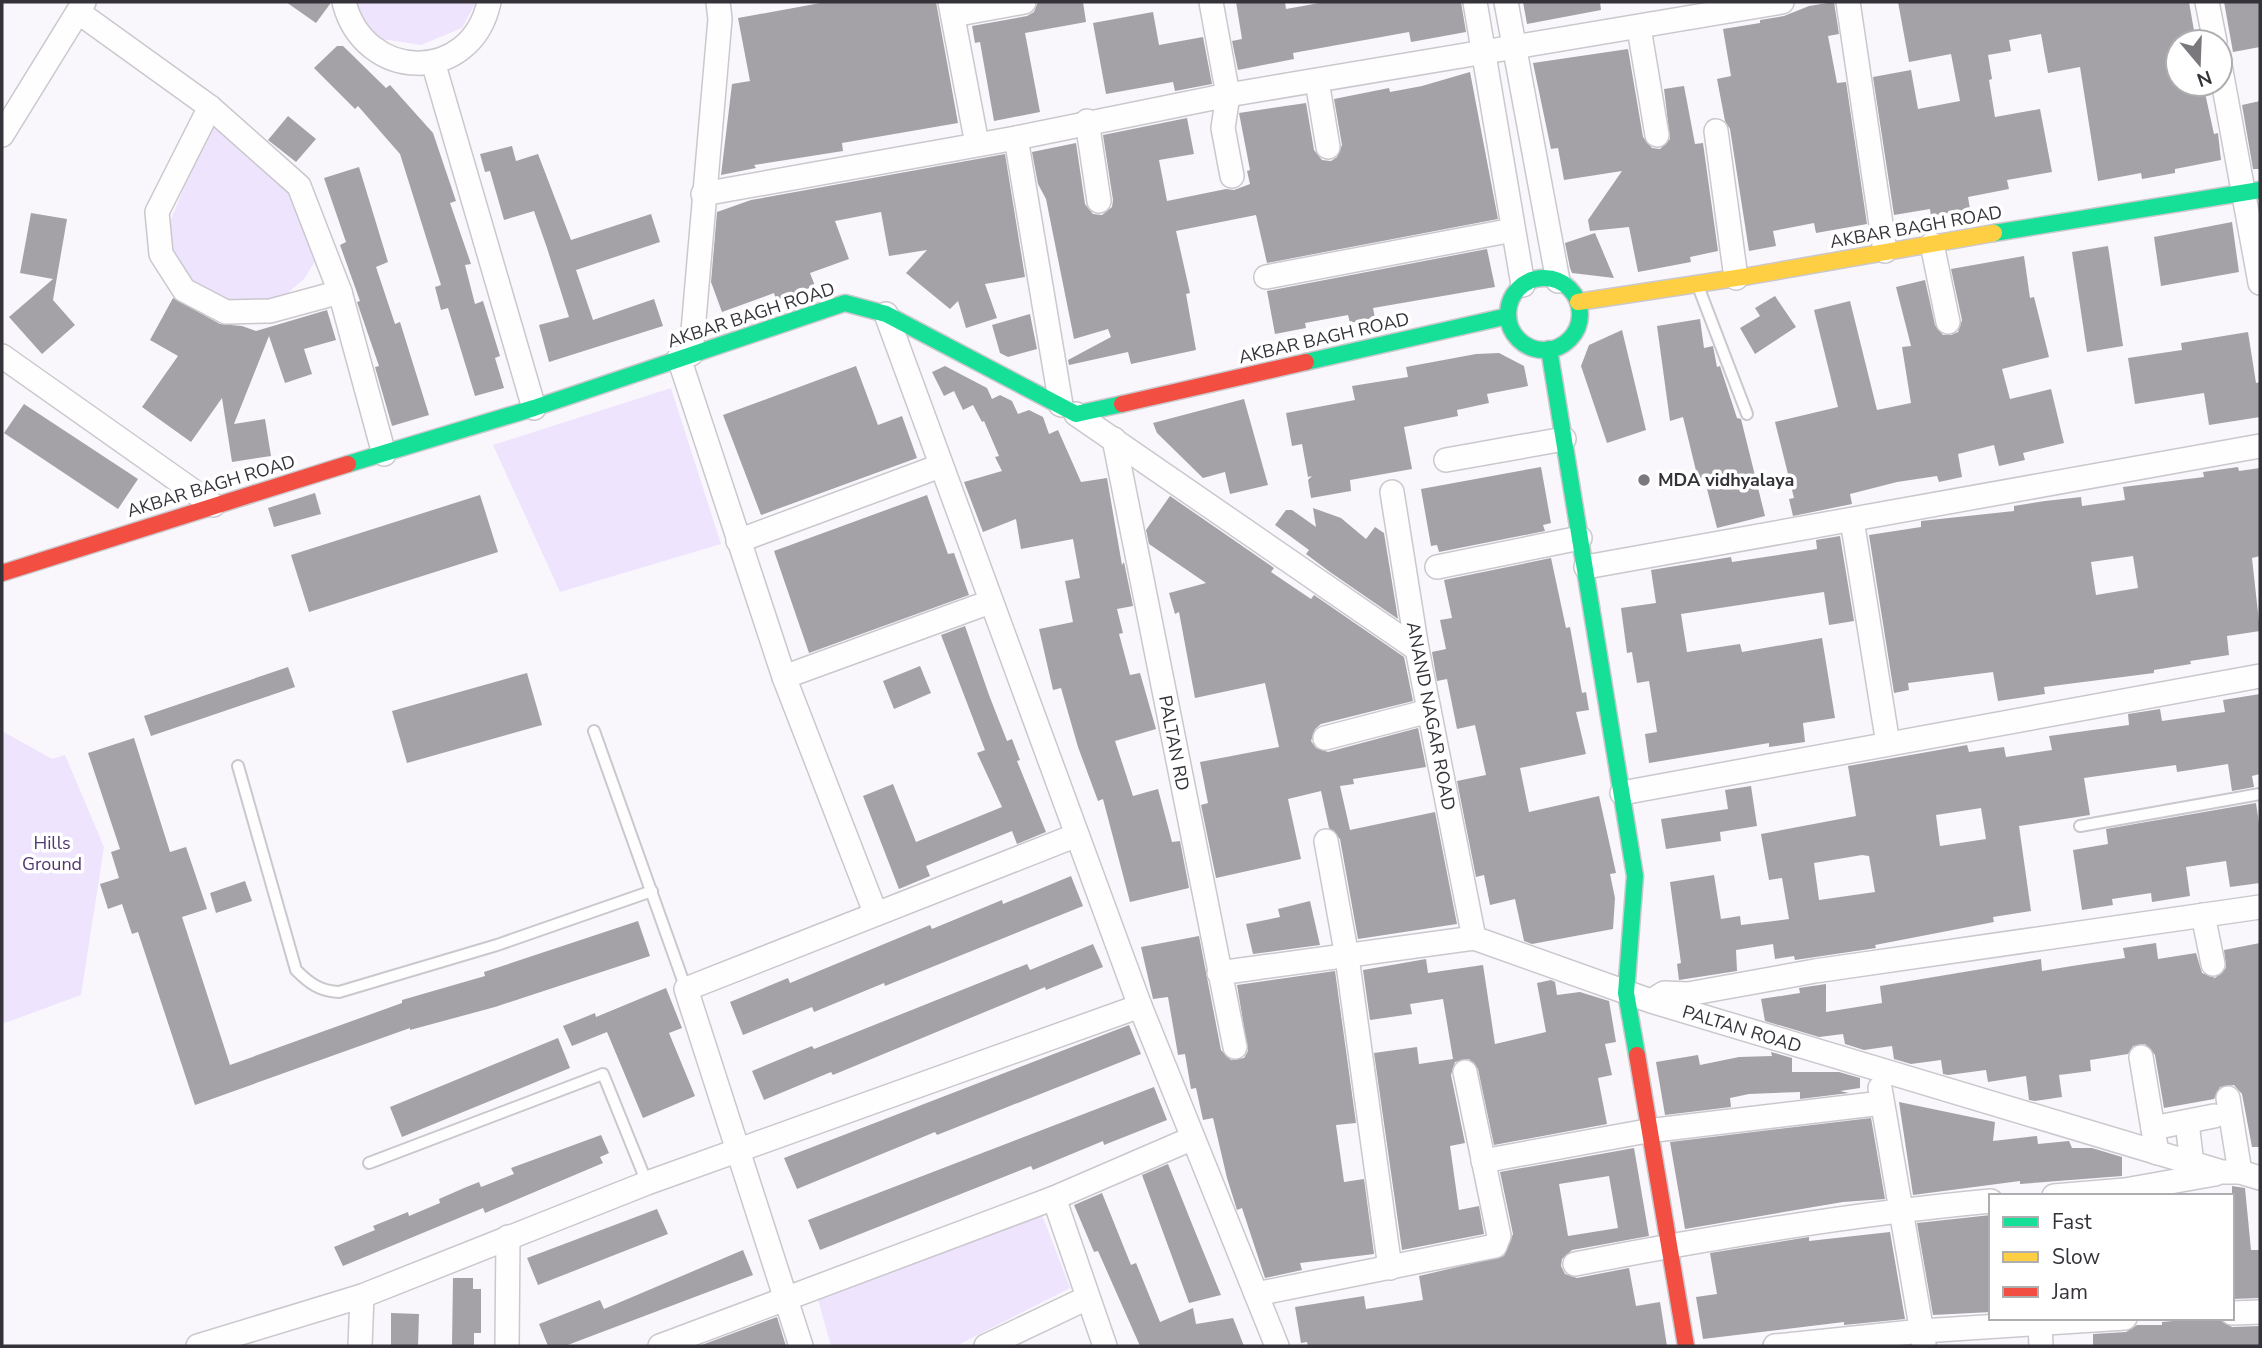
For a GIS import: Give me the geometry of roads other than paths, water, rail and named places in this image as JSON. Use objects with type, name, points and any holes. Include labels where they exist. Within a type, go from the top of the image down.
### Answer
[{"type":"street","points":[[344,2],[349,22],[357,35],[376,52],[407,64],[433,62],[454,53],[474,36],[489,2]]},
{"type":"street","points":[[718,2],[720,19],[685,356],[738,541],[784,677],[875,912]]},
{"type":"street","points":[[977,144],[951,8],[1024,2]]},
{"type":"street","points":[[1211,2],[1228,95],[1223,128],[1232,176]]},
{"type":"street","points":[[1475,2],[1523,285]]},
{"type":"street","points":[[1506,2],[1558,281]]},
{"type":"street","points":[[703,194],[1016,138],[1087,121],[1228,95],[1639,28],[1746,5],[1782,2]]},
{"type":"street","points":[[1848,2],[1885,251]]},
{"type":"street","points":[[2207,2],[2212,28]]},
{"type":"street","points":[[2,135],[81,7],[210,107],[299,186],[340,292],[384,454]]},
{"type":"street","points":[[1639,28],[1657,135]]},
{"type":"street","points":[[433,62],[534,408]]},
{"type":"street","points":[[1317,81],[1328,147]]},
{"type":"street","points":[[2229,98],[2253,191],[2260,283]]},
{"type":"street","points":[[210,107],[156,212],[161,254],[184,290],[226,312],[270,311],[340,292]]},
{"type":"street","points":[[1087,121],[1099,201]]},
{"type":"street","points":[[1716,131],[1736,278]]},
{"type":"street","points":[[1016,138],[1069,410],[1417,649]]},
{"type":"street","name":"AKBAR BAGH ROAD","points":[[1578,302],[1698,286],[1885,251],[2253,191]]},
{"type":"street","points":[[1266,277],[1513,230]]},
{"type":"street","points":[[1933,244],[1948,322]]},
{"type":"street","points":[[1538,278],[1558,281],[1566,286],[1578,302],[1579,323],[1575,333],[1559,347],[1537,349],[1517,338],[1508,316],[1513,296],[1523,285],[1538,278]]},
{"type":"street","name":"AKBAR BAGH ROAD","points":[[2,573],[213,505],[534,408],[845,303],[886,314],[1069,410],[1508,316]]},
{"type":"street","points":[[886,314],[1140,1006],[1277,1346]]},
{"type":"street","points":[[1549,349],[1635,876],[1626,993],[1647,1131],[1670,1245],[1686,1346]]},
{"type":"street","points":[[2,356],[213,505]]},
{"type":"street","name":"PALTAN RD","points":[[1114,439],[1235,1047]]},
{"type":"street","points":[[1446,460],[1564,439]]},
{"type":"street","points":[[1586,567],[2260,446]]},
{"type":"street","points":[[738,541],[940,466]]},
{"type":"street","name":"ANAND NAGAR ROAD","points":[[1392,492],[1417,649],[1474,938]]},
{"type":"street","points":[[1852,520],[1888,744]]},
{"type":"street","points":[[1437,567],[1580,538]]},
{"type":"street","points":[[784,677],[990,602]]},
{"type":"street","points":[[1622,793],[2260,676]]},
{"type":"street","points":[[1325,738],[1429,711]]},
{"type":"street","points":[[801,1346],[686,989],[875,912],[1077,835]]},
{"type":"street","points":[[1326,841],[1348,957],[1390,1268]]},
{"type":"street","points":[[1651,1001],[1664,993],[1688,994],[1815,971],[2260,907]]},
{"type":"street","points":[[2203,915],[2213,964]]},
{"type":"street","name":"PALTAN ROAD","points":[[1219,974],[1474,938],[1626,993],[1878,1071],[2192,1164],[2241,1174]]},
{"type":"street","points":[[198,1346],[362,1296],[647,1183],[1140,1006]]},
{"type":"street","points":[[2141,1057],[2157,1153]]},
{"type":"street","points":[[1878,1071],[1923,1338]]},
{"type":"street","points":[[1256,1294],[1495,1245],[1499,1236],[1465,1072]]},
{"type":"street","points":[[1483,1161],[1647,1131],[1882,1103]]},
{"type":"street","points":[[2074,1194],[2241,1174],[2221,1107],[2188,1122],[2153,1128]]},
{"type":"street","points":[[2188,1122],[2192,1164]]},
{"type":"street","points":[[660,1346],[1054,1198],[1193,1138]]},
{"type":"street","points":[[1054,1198],[1105,1346]]},
{"type":"street","points":[[1575,1264],[1670,1245],[1903,1209],[1989,1201]]},
{"type":"street","points":[[507,1346],[508,1237]]},
{"type":"street","points":[[360,1346],[362,1296]]},
{"type":"street","points":[[986,1346],[1087,1298]]},
{"type":"street","points":[[2234,1313],[2260,1311]]},
{"type":"street","points":[[1775,1346],[1923,1338],[2040,1322],[2082,1320]]},
{"type":"street","points":[[2040,1322],[2041,1346]]},
{"type":"lane","points":[[1698,286],[1747,414]]},
{"type":"lane","points":[[594,731],[686,989]]},
{"type":"lane","points":[[238,766],[296,970],[309,984],[325,991],[340,992],[497,945],[652,891]]},
{"type":"lane","points":[[2080,826],[2260,794]]},
{"type":"lane","points":[[369,1163],[603,1074],[647,1183]]},
{"type":"place","name":"MDA vidhyalaya","points":[[1644,480]]},
{"type":"park label","name":"Hills Ground","points":[[52,853]]}]
